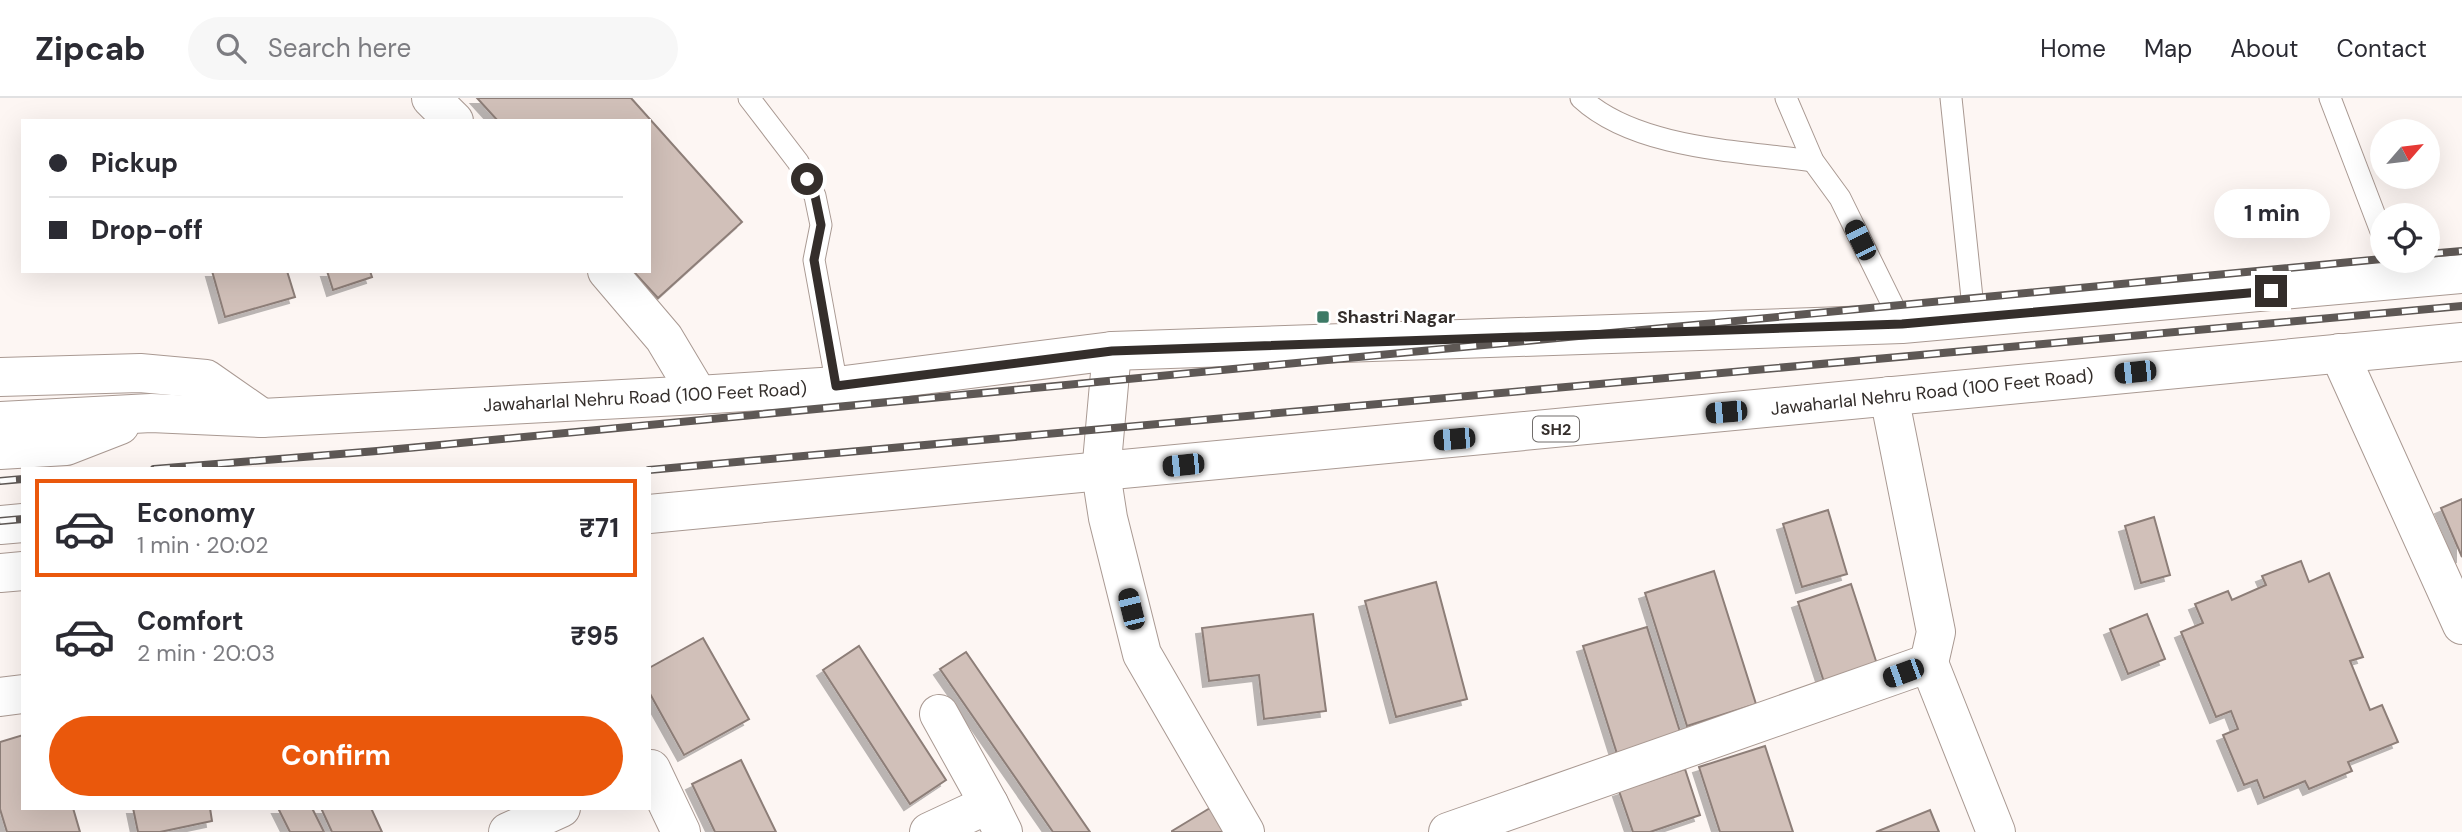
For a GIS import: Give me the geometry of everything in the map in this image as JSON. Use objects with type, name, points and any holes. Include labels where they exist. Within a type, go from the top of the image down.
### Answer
[{"type":"main road","points":[[431,98],[452,119]]},
{"type":"main road","points":[[609,273],[664,338],[698,395]]},
{"type":"main road","name":"Jawaharlal Nehru Road (100 Feet Road)","points":[[0,421],[151,413],[262,418],[698,395],[836,386],[1112,351],[1902,324],[2370,273]]},
{"type":"main road","name":"Jawaharlal Nehru Road (100 Feet Road)","points":[[2440,273],[2462,274]]},
{"type":"main road","name":"Jawaharlal Nehru Road (100 Feet Road)","points":[[651,514],[2462,342]]},
{"type":"main road","points":[[1112,351],[1101,473],[1108,518],[1142,654],[1245,832]]},
{"type":"main road","points":[[2339,353],[2462,625]]},
{"type":"main road","points":[[0,377],[141,373],[206,379],[262,418]]},
{"type":"main road","points":[[1889,396],[1936,632],[1929,663],[1996,832]]},
{"type":"main road","points":[[0,450],[66,446],[151,413]]},
{"type":"main road","points":[[0,525],[21,523]]},
{"type":"main road","points":[[0,573],[21,571]]},
{"type":"main road","points":[[1448,832],[1543,817],[1929,663]]},
{"type":"main road","points":[[0,697],[21,694]]},
{"type":"main road","points":[[929,832],[996,818],[939,714]]},
{"type":"main road","points":[[651,769],[681,832]]},
{"type":"main road","points":[[508,832],[557,810]]},
{"type":"lane","points":[[750,98],[799,162],[815,196],[821,225],[814,260],[836,386]]},
{"type":"lane","points":[[1581,98],[1618,125],[1662,139],[1813,161]]},
{"type":"lane","points":[[1786,98],[1813,161],[1840,198],[1902,324]]},
{"type":"lane","points":[[1951,98],[1975,317]]},
{"type":"lane","points":[[2330,98],[2370,203]]},
{"type":"building","points":[[477,98],[631,98],[650,119],[496,119]]},
{"type":"building","points":[[651,120],[742,222],[658,298],[635,273],[651,273]]},
{"type":"building","points":[[213,273],[288,273],[295,297],[225,317]]},
{"type":"building","points":[[328,273],[371,273],[372,277],[333,290]]},
{"type":"building","points":[[2462,499],[2462,557],[2441,508]]},
{"type":"building","points":[[1828,510],[1847,574],[1802,587],[1783,524]]},
{"type":"building","points":[[2154,517],[2170,575],[2141,583],[2125,526]]},
{"type":"building","points":[[2301,561],[2309,582],[2329,573],[2363,657],[2350,661],[2370,710],[2382,705],[2398,742],[2348,762],[2352,771],[2309,789],[2305,781],[2264,798],[2257,780],[2244,785],[2223,735],[2238,729],[2231,711],[2216,717],[2181,632],[2203,623],[2195,604],[2228,591],[2232,600],[2266,585],[2262,576]]},
{"type":"building","points":[[1714,571],[1756,704],[1687,726],[1645,593]]},
{"type":"building","points":[[1436,582],[1467,699],[1396,717],[1365,601]]},
{"type":"building","points":[[1851,584],[1877,664],[1824,682],[1798,602]]},
{"type":"building","points":[[1313,614],[1326,711],[1264,719],[1259,675],[1209,681],[1202,628]]},
{"type":"building","points":[[2147,614],[2165,659],[2128,674],[2110,629]]},
{"type":"building","points":[[1647,627],[1682,738],[1618,757],[1583,646]]},
{"type":"building","points":[[703,638],[749,719],[684,755],[651,696],[651,667]]},
{"type":"building","points":[[859,646],[946,780],[910,804],[823,670]]},
{"type":"building","points":[[966,652],[1090,832],[1053,832],[940,669]]},
{"type":"building","points":[[21,736],[21,810],[74,810],[80,832],[7,832],[0,809],[0,742]]},
{"type":"building","points":[[1765,746],[1793,832],[1720,832],[1699,767]]},
{"type":"building","points":[[741,760],[776,832],[715,832],[692,784]]},
{"type":"building","points":[[1685,769],[1700,815],[1650,832],[1633,832],[1619,791]]},
{"type":"building","points":[[1210,808],[1225,832],[1172,832],[1172,831]]},
{"type":"building","points":[[133,810],[210,810],[212,821],[160,832],[138,832]]},
{"type":"building","points":[[279,810],[313,810],[324,832],[290,832]]},
{"type":"building","points":[[322,810],[372,810],[382,832],[332,832]]},
{"type":"building","points":[[1930,810],[1939,832],[1876,832]]},
{"type":"railway","points":[[2440,253],[2462,251]]},
{"type":"railway","points":[[179,467],[377,451],[2370,260]]},
{"type":"railway","points":[[651,470],[2462,306]]},
{"type":"railway","points":[[0,481],[21,479]]},
{"type":"railway","points":[[0,521],[21,519]]},
{"type":"place","name":"Shastri Nagar","points":[[1323,317]]},
{"type":"route","points":[[807,179],[815,196],[821,225],[814,260],[836,386],[1112,351],[1902,324],[2271,291]]}]
